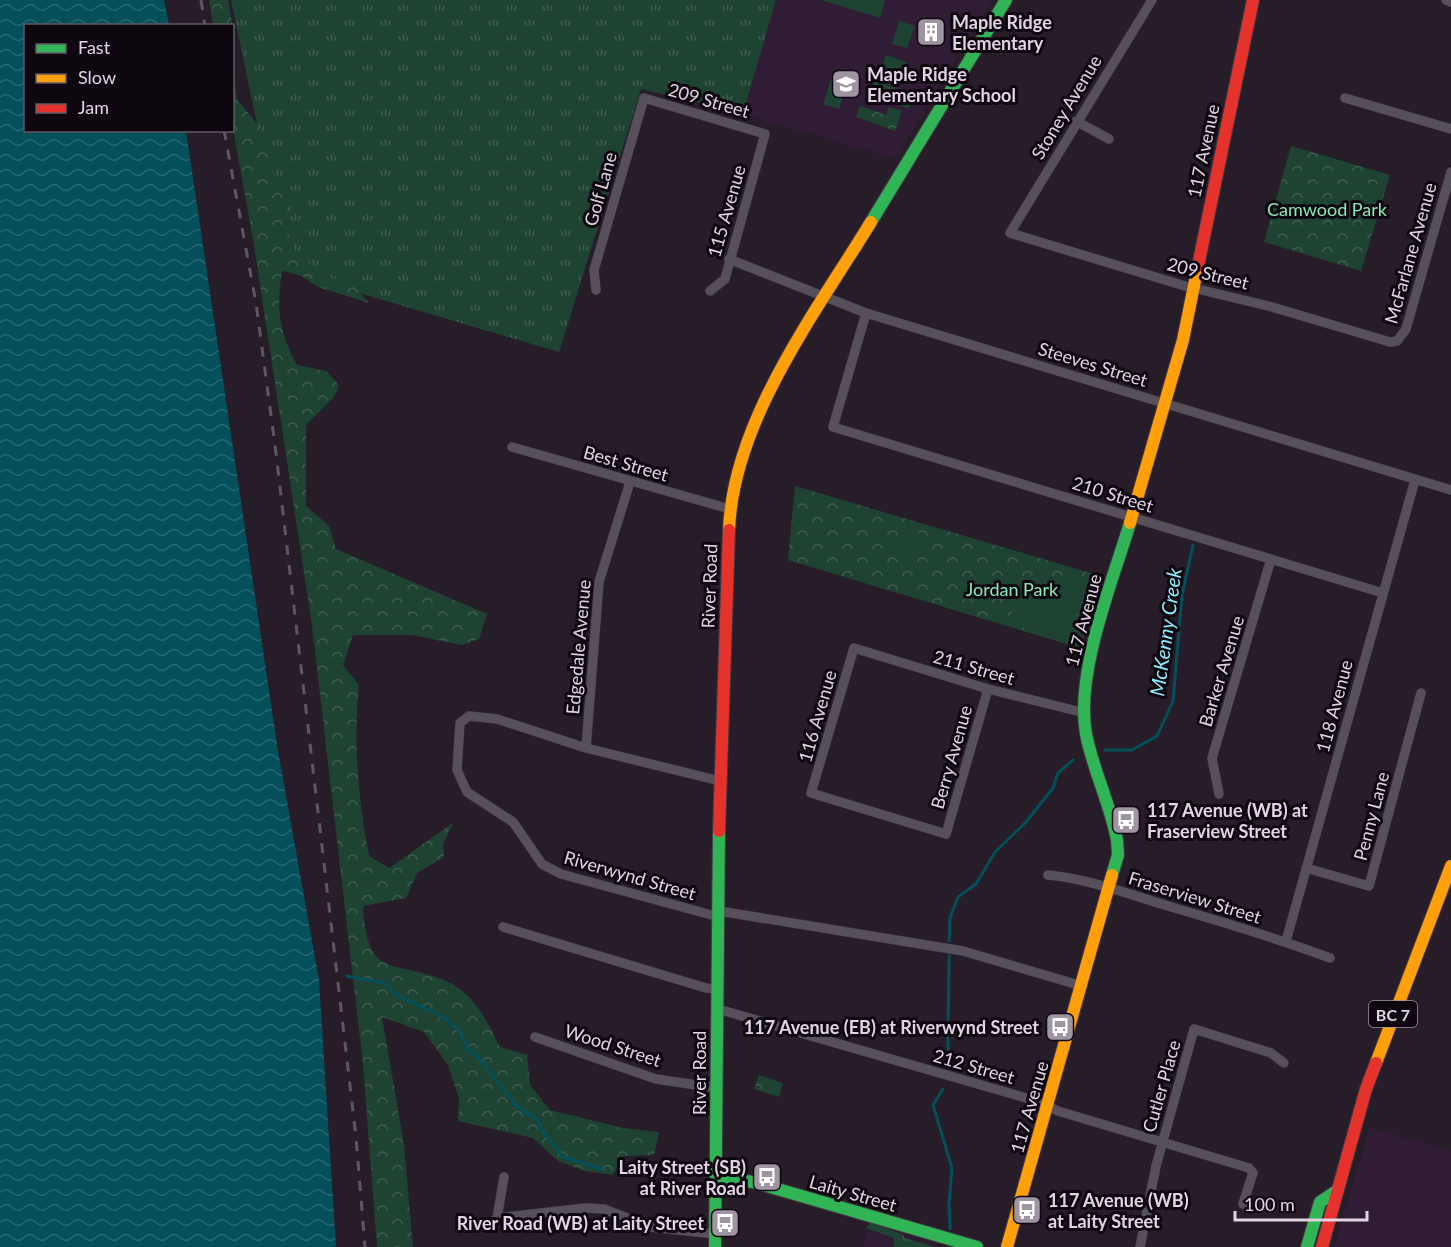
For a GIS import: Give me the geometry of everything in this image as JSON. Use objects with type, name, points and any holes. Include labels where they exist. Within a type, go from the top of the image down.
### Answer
[{"type":"main road","name":"River Road","points":[[715,1241],[720,781],[730,509],[734,483],[747,440],[824,299],[1006,0]]},
{"type":"main road","name":"117 Avenue","points":[[1007,1247],[1118,855],[1113,815],[1088,743],[1085,714],[1089,660],[1165,403],[1194,288],[1253,0]]},
{"type":"main road","name":"BC 7","points":[[1322,1247],[1366,1089],[1451,866]]},
{"type":"main road","name":"Laity Street","points":[[717,1177],[753,1182],[977,1247]]},
{"type":"main road","name":"BC 7","points":[[1307,1247],[1320,1202],[1338,1190]]},
{"type":"street","name":"Stoney Avenue","points":[[1010,233],[1076,121],[1152,0]]},
{"type":"street","points":[[1446,0],[1451,2]]},
{"type":"street","name":"209 Street","points":[[644,98],[765,134]]},
{"type":"street","name":"Golf Lane","points":[[596,290],[594,270],[644,98]]},
{"type":"street","points":[[1345,98],[1451,129]]},
{"type":"street","points":[[1076,121],[1109,139]]},
{"type":"street","name":"115 Avenue","points":[[710,291],[725,279],[765,134]]},
{"type":"street","name":"McFarlane Avenue","points":[[1397,341],[1406,329],[1451,172]]},
{"type":"street","name":"209 Street","points":[[1010,233],[1380,340],[1397,341]]},
{"type":"street","name":"Steeves Street","points":[[729,260],[824,299],[866,313],[1451,490]]},
{"type":"street","name":"210 Street","points":[[866,313],[833,427],[1383,592]]},
{"type":"street","name":"Best Street","points":[[512,447],[730,509]]},
{"type":"street","name":"118 Avenue","points":[[1286,941],[1415,480]]},
{"type":"street","name":"Edgedale Avenue","points":[[586,748],[599,582],[630,482]]},
{"type":"street","name":"Barker Avenue","points":[[1219,794],[1212,758],[1271,559]]},
{"type":"street","name":"211 Street","points":[[854,648],[988,689],[1085,714]]},
{"type":"street","name":"116 Avenue","points":[[854,648],[811,793],[946,834]]},
{"type":"street","name":"Berry Avenue","points":[[946,834],[988,689]]},
{"type":"street","name":"Penny Lane","points":[[1306,868],[1369,886],[1421,693]]},
{"type":"street","name":"Riverwynd Street","points":[[586,748],[497,719],[469,716],[460,723],[457,770],[467,792],[513,822],[542,864],[561,874],[719,914],[963,951],[1082,986]]},
{"type":"street","points":[[586,748],[720,781]]},
{"type":"street","name":"Fraserview Street","points":[[1048,875],[1070,877],[1109,888],[1286,941],[1330,958]]},
{"type":"street","points":[[503,927],[706,988],[718,989]]},
{"type":"street","name":"212 Street","points":[[718,1009],[1252,1170],[1244,1204]]},
{"type":"street","name":"Cutler Place","points":[[1140,1247],[1162,1142],[1194,1029],[1271,1053],[1284,1063]]},
{"type":"street","name":"Wood Street","points":[[535,1037],[656,1078],[717,1088]]},
{"type":"street","points":[[504,1177],[497,1218],[585,1208],[604,1209],[650,1227],[715,1241]]},
{"type":"shaded area","name":"Maple Ridge Elementary School","points":[[776,0],[993,0],[895,159],[743,114]]},
{"type":"shaded area","points":[[1370,1127],[1451,1151],[1451,1247],[1334,1247]]},
{"type":"shaded area","points":[[869,1224],[937,1247],[862,1247]]},
{"type":"green space","points":[[209,0],[228,0],[232,24],[213,24]]},
{"type":"green space","points":[[231,0],[776,0],[743,114],[641,89],[559,352],[288,272]]},
{"type":"green space","points":[[821,0],[885,0],[880,18]]},
{"type":"green space","points":[[899,21],[915,26],[907,48],[892,44]]},
{"type":"green space","points":[[886,55],[907,62],[899,85],[878,78]]},
{"type":"green space","points":[[234,75],[237,99],[262,130],[276,182],[292,191],[289,237],[298,256],[332,278],[352,284],[369,303],[318,287],[297,273],[282,271],[279,296],[280,319],[286,342],[297,365],[326,371],[339,385],[334,397],[306,425],[306,506],[329,526],[336,549],[487,614],[479,639],[462,645],[412,635],[353,635],[343,665],[359,685],[356,728],[358,771],[369,856],[389,868],[453,823],[443,845],[444,857],[417,873],[406,898],[363,906],[370,947],[377,957],[386,963],[446,981],[456,986],[472,1000],[500,1047],[527,1055],[530,1085],[550,1110],[623,1128],[659,1132],[654,1155],[623,1156],[613,1175],[585,1171],[558,1161],[533,1138],[458,1121],[459,1098],[448,1065],[424,1032],[382,1017],[404,1145],[413,1247],[377,1247],[363,1064],[312,625],[253,239],[234,132]]},
{"type":"green space","points":[[832,76],[848,81],[839,109],[823,104]]},
{"type":"green space","points":[[874,80],[915,94],[909,109],[870,92]]},
{"type":"green space","points":[[860,106],[886,115],[889,107],[902,111],[895,131],[856,117]]},
{"type":"green space","name":"Camwood Park","points":[[1291,146],[1390,175],[1361,271],[1264,242]]},
{"type":"green space","name":"Jordan Park","points":[[795,486],[1104,577],[1080,648],[788,560]]},
{"type":"green space","points":[[902,528],[926,535],[919,559],[895,552]]},
{"type":"green space","points":[[1046,578],[1061,579],[1085,586],[1070,637],[1063,640],[1009,623],[1019,593],[1036,581]]},
{"type":"green space","points":[[759,1075],[783,1083],[779,1097],[754,1089]]},
{"type":"green space","points":[[871,1222],[904,1235],[904,1238],[935,1247],[894,1247],[894,1238],[866,1228]]},
{"type":"water","points":[[0,0],[164,0],[169,24],[24,24],[24,132],[186,132],[278,751],[319,980],[336,1247],[0,1247]]},
{"type":"waterway","name":"McKenny Creek","points":[[1105,750],[1132,750],[1157,736],[1173,701],[1182,595],[1193,545]]},
{"type":"waterway","name":"McKenny Creek","points":[[949,941],[950,918],[958,897],[976,884],[995,852],[1026,822],[1053,788],[1058,773],[1073,760]]},
{"type":"waterway","name":"McKenny Creek","points":[[949,956],[948,1045],[951,1067]]},
{"type":"waterway","points":[[347,976],[384,983],[398,996],[438,1014],[457,1028],[468,1049],[478,1057],[517,1107],[537,1119],[541,1129],[563,1157],[601,1169]]},
{"type":"waterway","name":"McKenny Creek","points":[[943,1089],[933,1105],[952,1168],[949,1203],[950,1229]]},
{"type":"railway","points":[[201,0],[205,24]]},
{"type":"railway","points":[[224,132],[256,303],[276,453],[356,1137],[365,1247]]},
{"type":"traffic: fast","points":[[871,222],[1006,0]]},
{"type":"traffic: fast","points":[[1112,875],[1118,855],[1117,840],[1089,747],[1084,710],[1090,656],[1130,523]]},
{"type":"traffic: fast","points":[[715,1247],[719,831]]},
{"type":"traffic: fast","points":[[717,1177],[753,1182],[977,1247]]},
{"type":"traffic: fast","points":[[1307,1247],[1320,1202],[1338,1190]]},
{"type":"traffic: slow","points":[[729,530],[734,489],[745,449],[761,408],[803,330],[871,222]]},
{"type":"traffic: slow","points":[[1130,523],[1183,340],[1198,266]]},
{"type":"traffic: slow","points":[[1376,1063],[1451,866]]},
{"type":"traffic: slow","points":[[1007,1247],[1112,875]]},
{"type":"traffic: jam","points":[[1198,266],[1253,0]]},
{"type":"traffic: jam","points":[[719,831],[729,530]]},
{"type":"traffic: jam","points":[[1322,1247],[1366,1089],[1376,1063]]},
{"type":"place","name":"Maple Ridge Elementary","points":[[931,32]]},
{"type":"place","name":"Maple Ridge Elementary School","points":[[846,84]]},
{"type":"place","name":"117 Avenue (WB) at Fraserview Street","points":[[1126,820]]},
{"type":"place","name":"117 Avenue (EB) at Riverwynd Street","points":[[1060,1027]]},
{"type":"place","name":"Laity Street (SB) at River Road","points":[[767,1177]]},
{"type":"place","name":"117 Avenue (WB) at Laity Street","points":[[1027,1210]]},
{"type":"place","name":"River Road (WB) at Laity Street","points":[[725,1223]]}]
